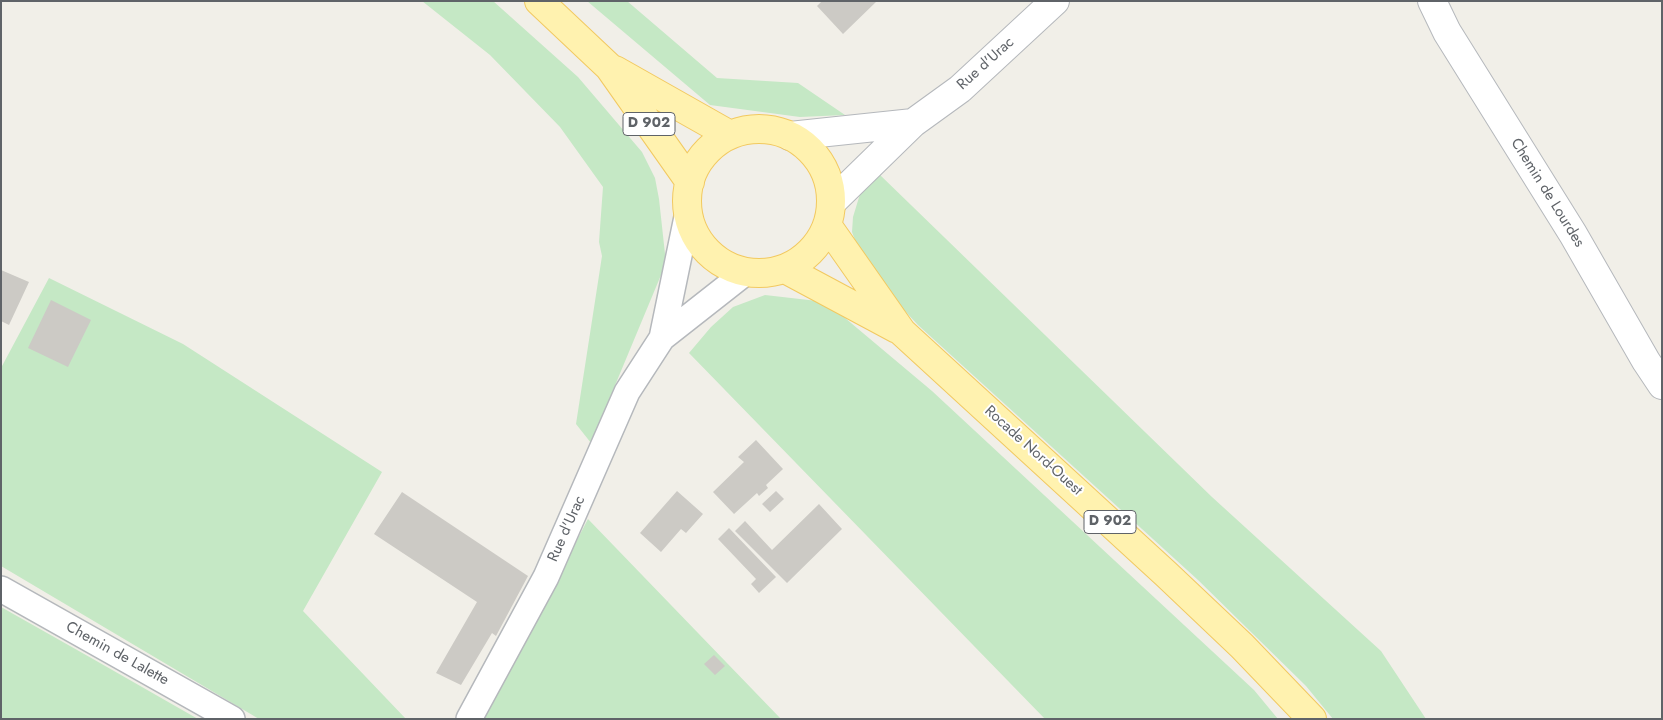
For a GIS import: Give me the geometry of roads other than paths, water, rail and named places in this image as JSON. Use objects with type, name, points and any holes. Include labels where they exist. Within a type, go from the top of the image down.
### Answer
[{"type":"main road","name":"D 902","points":[[539,1],[609,66],[690,182]]},
{"type":"main road","name":"D 902","points":[[609,66],[730,135]]},
{"type":"main road","points":[[750,130],[770,130],[790,136],[807,147],[820,163],[829,182],[829,214],[818,243],[803,258],[785,268],[766,273],[746,272],[725,265],[707,252],[694,233],[688,212],[687,197],[690,182],[698,163],[712,147],[730,135],[750,130]]},
{"type":"main road","name":"Rocade Nord-Ouest","points":[[829,214],[902,332]]},
{"type":"main road","name":"Rocade Nord-Ouest","points":[[785,268],[902,332],[1173,580],[1242,646],[1312,719]]},
{"type":"street","name":"Rue d'Urac","points":[[829,214],[913,123],[960,89],[1055,1]]},
{"type":"street","name":"Chemin de Lourdes","points":[[1432,1],[1447,32],[1573,234],[1646,361],[1662,385]]},
{"type":"street","name":"Rue d'Urac","points":[[790,136],[913,123]]},
{"type":"street","name":"Rue d'Urac","points":[[662,338],[688,212]]},
{"type":"street","name":"Rue d'Urac","points":[[469,719],[546,577],[627,392],[662,338],[746,272]]},
{"type":"street","name":"Chemin de Lalette","points":[[1,589],[232,719]]}]
